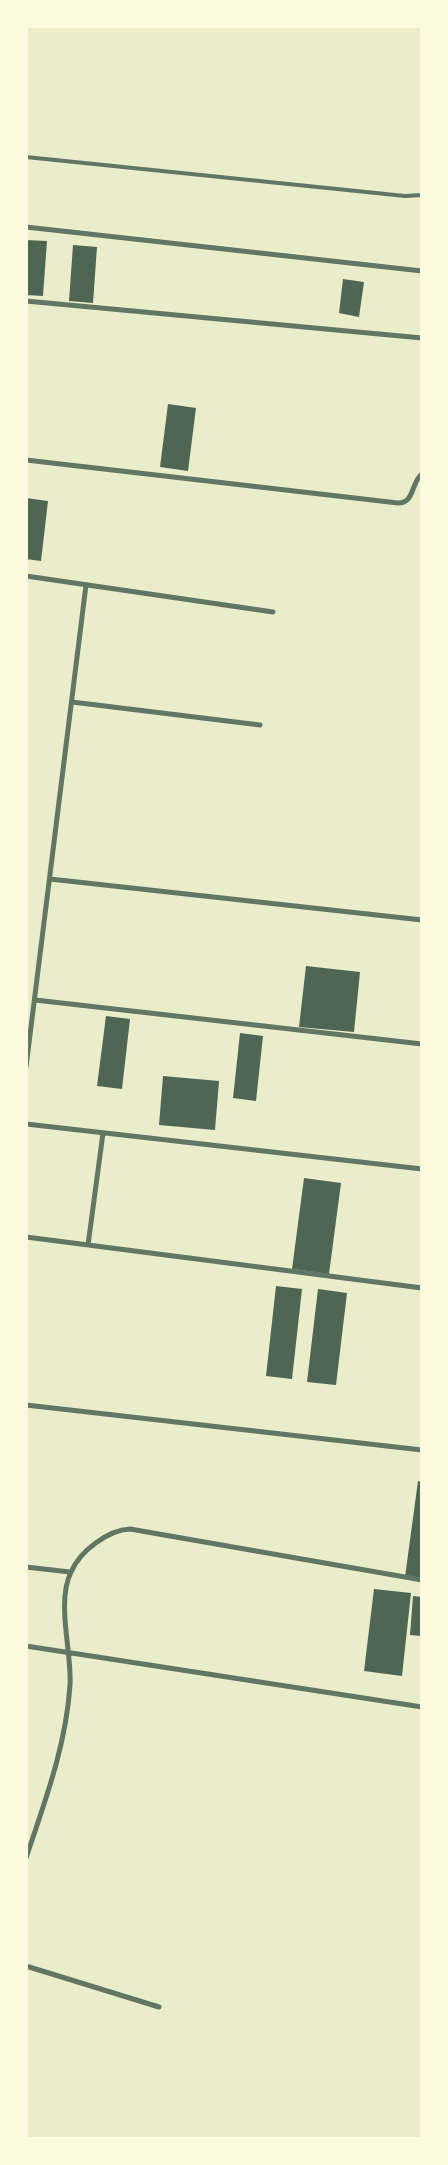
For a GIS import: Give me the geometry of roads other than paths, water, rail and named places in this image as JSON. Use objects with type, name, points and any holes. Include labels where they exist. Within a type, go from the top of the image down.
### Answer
[{"type":"street","points":[[26,228],[422,271]]},
{"type":"street","points":[[26,301],[422,338]]},
{"type":"street","points":[[26,460],[398,503],[403,503],[411,496],[416,480],[422,474]]},
{"type":"street","points":[[26,576],[273,612]]},
{"type":"street","points":[[26,1067],[86,585]]},
{"type":"street","points":[[72,702],[260,725]]},
{"type":"street","points":[[50,878],[422,920]]},
{"type":"street","points":[[34,1000],[422,1044]]},
{"type":"street","points":[[26,1124],[422,1169]]},
{"type":"street","points":[[88,1245],[103,1133]]},
{"type":"street","points":[[26,1237],[422,1288]]},
{"type":"street","points":[[26,1405],[422,1450]]},
{"type":"street","points":[[26,1858],[60,1754],[70,1684],[65,1616],[70,1572],[105,1535],[117,1530],[130,1529],[422,1580]]},
{"type":"street","points":[[26,1567],[70,1572]]},
{"type":"street","points":[[26,1646],[422,1707]]},
{"type":"street","points":[[26,1966],[159,2007]]},
{"type":"lane","points":[[26,157],[405,196],[422,195]]}]
